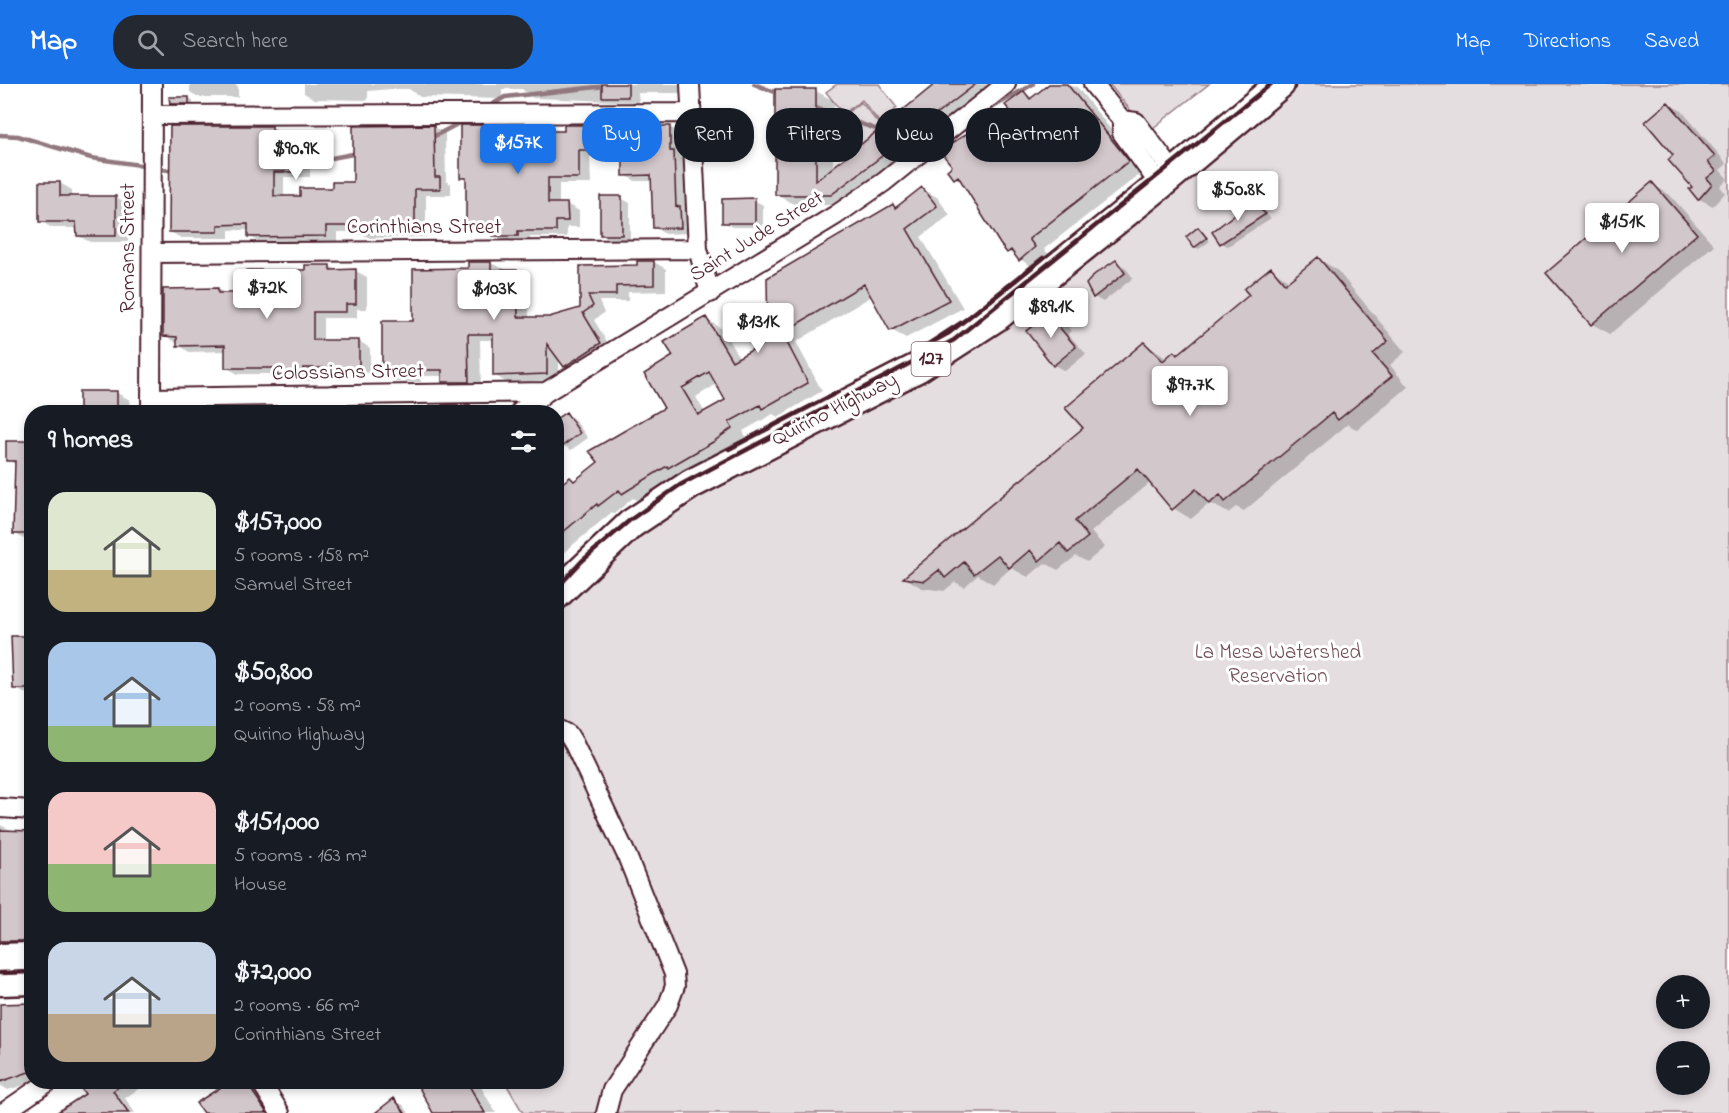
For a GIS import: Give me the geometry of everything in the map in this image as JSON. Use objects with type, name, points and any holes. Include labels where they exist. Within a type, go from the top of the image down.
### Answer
[{"type":"main road","name":"Quirino Highway","points":[[564,587],[613,540],[652,509],[691,484],[919,367],[996,317],[1162,172],[1252,84]]},
{"type":"main road","name":"Quirino Highway","points":[[564,566],[621,513],[679,474],[742,436],[910,350],[984,301],[1280,84]]},
{"type":"main road","points":[[0,958],[24,957]]},
{"type":"main road","points":[[0,981],[24,980]]},
{"type":"street","name":"Romans Street","points":[[151,405],[152,84]]},
{"type":"street","points":[[690,84],[690,108]]},
{"type":"street","name":"Saint Jude Street","points":[[529,405],[546,392],[710,293],[884,182],[1006,84]]},
{"type":"street","points":[[1093,84],[1122,120],[1136,122],[1162,172]]},
{"type":"street","points":[[152,115],[674,113]]},
{"type":"street","points":[[693,162],[698,249],[710,293]]},
{"type":"street","name":"Corinthians Street","points":[[152,253],[698,249]]},
{"type":"street","name":"Colossians Street","points":[[151,405],[331,395],[546,392]]},
{"type":"street","points":[[320,405],[331,395]]},
{"type":"street","points":[[564,732],[574,744],[627,856],[674,974],[674,996],[612,1090],[606,1113]]},
{"type":"street","points":[[0,808],[24,810]]},
{"type":"street","points":[[3,1113],[38,1089]]},
{"type":"street","points":[[265,1089],[280,1113]]},
{"type":"green space","points":[[837,84],[879,84],[897,108],[875,108],[875,117],[862,100],[851,108],[838,108],[826,92]]},
{"type":"green space","points":[[1109,84],[1209,84],[1148,132]]},
{"type":"green space","name":"La Mesa Watershed Reservation","points":[[1280,84],[1729,84],[1729,1113],[523,1113],[509,1089],[564,1089],[564,588],[613,540],[919,367]]},
{"type":"green space","points":[[861,102],[875,119],[875,133],[863,143],[863,108],[853,108]]},
{"type":"building","points":[[602,84],[628,84],[628,97],[602,97]]},
{"type":"building","points":[[935,84],[976,84],[945,108],[906,108]]},
{"type":"building","points":[[1049,84],[1067,84],[1086,108],[1008,108],[1005,105],[1024,91],[1030,99]]},
{"type":"building","points":[[775,89],[816,89],[816,108],[775,108]]},
{"type":"building","points":[[169,97],[189,97],[189,104],[170,104]]},
{"type":"building","points":[[1668,102],[1715,156],[1708,162],[1716,171],[1707,178],[1712,184],[1698,200],[1689,189],[1692,187],[1668,160],[1673,155],[1645,122]]},
{"type":"building","points":[[434,125],[435,177],[440,177],[440,189],[415,189],[415,231],[357,233],[357,226],[326,226],[326,236],[248,237],[248,224],[218,225],[218,232],[169,232],[170,126],[272,126],[272,134],[299,134],[299,172],[274,172],[274,196],[300,196],[300,188],[332,188],[332,182],[353,182],[353,126]]},
{"type":"building","points":[[460,125],[501,125],[501,131],[564,131],[564,125],[582,125],[579,178],[548,178],[548,203],[567,203],[568,221],[556,221],[556,231],[518,231],[518,236],[493,236],[493,223],[466,223],[466,178],[460,178]]},
{"type":"building","points":[[662,126],[670,126],[670,151],[674,151],[676,207],[680,206],[681,228],[653,228],[651,175],[623,176],[623,162],[662,162]]},
{"type":"building","points":[[1101,126],[1129,161],[1029,239],[1035,247],[1019,261],[1011,250],[1007,253],[1000,244],[958,176],[954,179],[947,170],[952,166],[949,162],[954,162],[954,142],[966,134],[966,162],[1101,162]]},
{"type":"building","points":[[875,133],[875,161],[831,195],[775,195],[775,162],[816,162],[816,181],[839,162],[863,162],[863,143]]},
{"type":"building","points":[[39,182],[60,182],[60,196],[116,196],[116,236],[77,236],[76,222],[39,222]]},
{"type":"building","points":[[1652,182],[1697,234],[1591,325],[1546,273]]},
{"type":"building","points":[[922,187],[937,206],[907,229],[949,300],[890,331],[864,284],[782,333],[808,383],[762,409],[760,405],[729,422],[732,428],[713,442],[668,468],[667,466],[622,494],[619,490],[598,506],[597,504],[564,531],[564,482],[570,477],[574,481],[598,462],[589,451],[664,408],[644,374],[673,356],[664,342],[706,317],[732,361],[768,341],[767,278],[893,204],[895,208]],"holes":[[[709,372],[725,400],[698,415],[682,388]]]},
{"type":"building","points":[[600,196],[622,196],[622,235],[600,235]]},
{"type":"building","points":[[755,198],[755,223],[722,223],[722,199]]},
{"type":"building","points":[[1251,202],[1266,214],[1220,244],[1212,232],[1239,211],[1238,209]]},
{"type":"building","points":[[1198,227],[1207,238],[1194,248],[1186,237]]},
{"type":"building","points":[[1318,257],[1388,341],[1373,354],[1392,376],[1338,420],[1332,413],[1225,502],[1220,495],[1209,504],[1196,489],[1172,510],[1138,469],[1075,521],[1088,537],[1068,553],[1060,543],[1039,561],[1030,550],[1009,568],[998,555],[974,574],[964,562],[945,578],[939,570],[925,581],[903,578],[1083,428],[1065,408],[1144,342],[1163,361],[1174,351],[1177,355],[1249,295],[1244,289],[1271,267],[1285,284]]},
{"type":"building","points":[[1116,260],[1125,273],[1093,298],[1086,284],[1095,274]]},
{"type":"building","points":[[637,261],[654,261],[654,285],[616,286],[616,295],[588,295],[593,306],[583,313],[601,343],[564,367],[547,344],[547,374],[493,376],[493,334],[468,334],[469,382],[442,382],[442,370],[409,370],[409,375],[382,375],[382,321],[413,321],[413,269],[468,268],[468,262],[491,262],[491,270],[517,270],[518,317],[549,317],[580,308],[580,266],[637,265]]},
{"type":"building","points":[[305,265],[330,265],[330,270],[356,269],[356,304],[346,304],[346,312],[313,312],[313,340],[359,340],[359,368],[303,368],[303,376],[277,376],[277,368],[225,368],[225,345],[177,346],[177,337],[163,336],[163,289],[218,288],[218,293],[247,293],[247,270],[305,270]]},
{"type":"building","points":[[1052,311],[1062,325],[1059,327],[1076,347],[1053,366],[1026,331]]},
{"type":"building","points":[[79,391],[117,391],[117,405],[79,405]]},
{"type":"building","points":[[566,412],[580,433],[564,445],[564,413]]},
{"type":"building","points":[[6,441],[24,441],[24,534],[13,534],[15,461],[6,461]]},
{"type":"building","points":[[11,636],[24,636],[24,689],[13,689]]},
{"type":"building","points":[[0,830],[24,831],[24,941],[0,941]]},
{"type":"building","points":[[24,1003],[24,1074],[0,1082],[0,1004]]},
{"type":"building","points":[[81,1089],[116,1089],[113,1091],[129,1113],[56,1113],[85,1094]]},
{"type":"building","points":[[218,1089],[251,1089],[267,1113],[203,1113],[196,1103]]},
{"type":"building","points":[[420,1089],[471,1089],[485,1113],[433,1113]]},
{"type":"building","points":[[394,1098],[405,1113],[375,1113]]},
{"type":"waterway","points":[[754,84],[780,94]]},
{"type":"waterway","points":[[991,108],[1033,84]]},
{"type":"waterway","points":[[486,108],[505,97],[606,86]]},
{"type":"waterway","points":[[813,107],[875,129]]},
{"type":"waterway","points":[[431,138],[463,121]]},
{"type":"waterway","points":[[0,135],[18,136],[91,158],[147,166]]},
{"type":"waterway","points":[[295,165],[358,153]]},
{"type":"waterway","points":[[156,168],[174,171]]},
{"type":"railway","points":[[564,580],[582,561],[630,520],[680,485],[954,340],[1271,84]]},
{"type":"railway","points":[[925,346],[949,333],[1043,258]]},
{"type":"railway","points":[[729,449],[838,392]]},
{"type":"railway","points":[[0,973],[24,972]]}]
